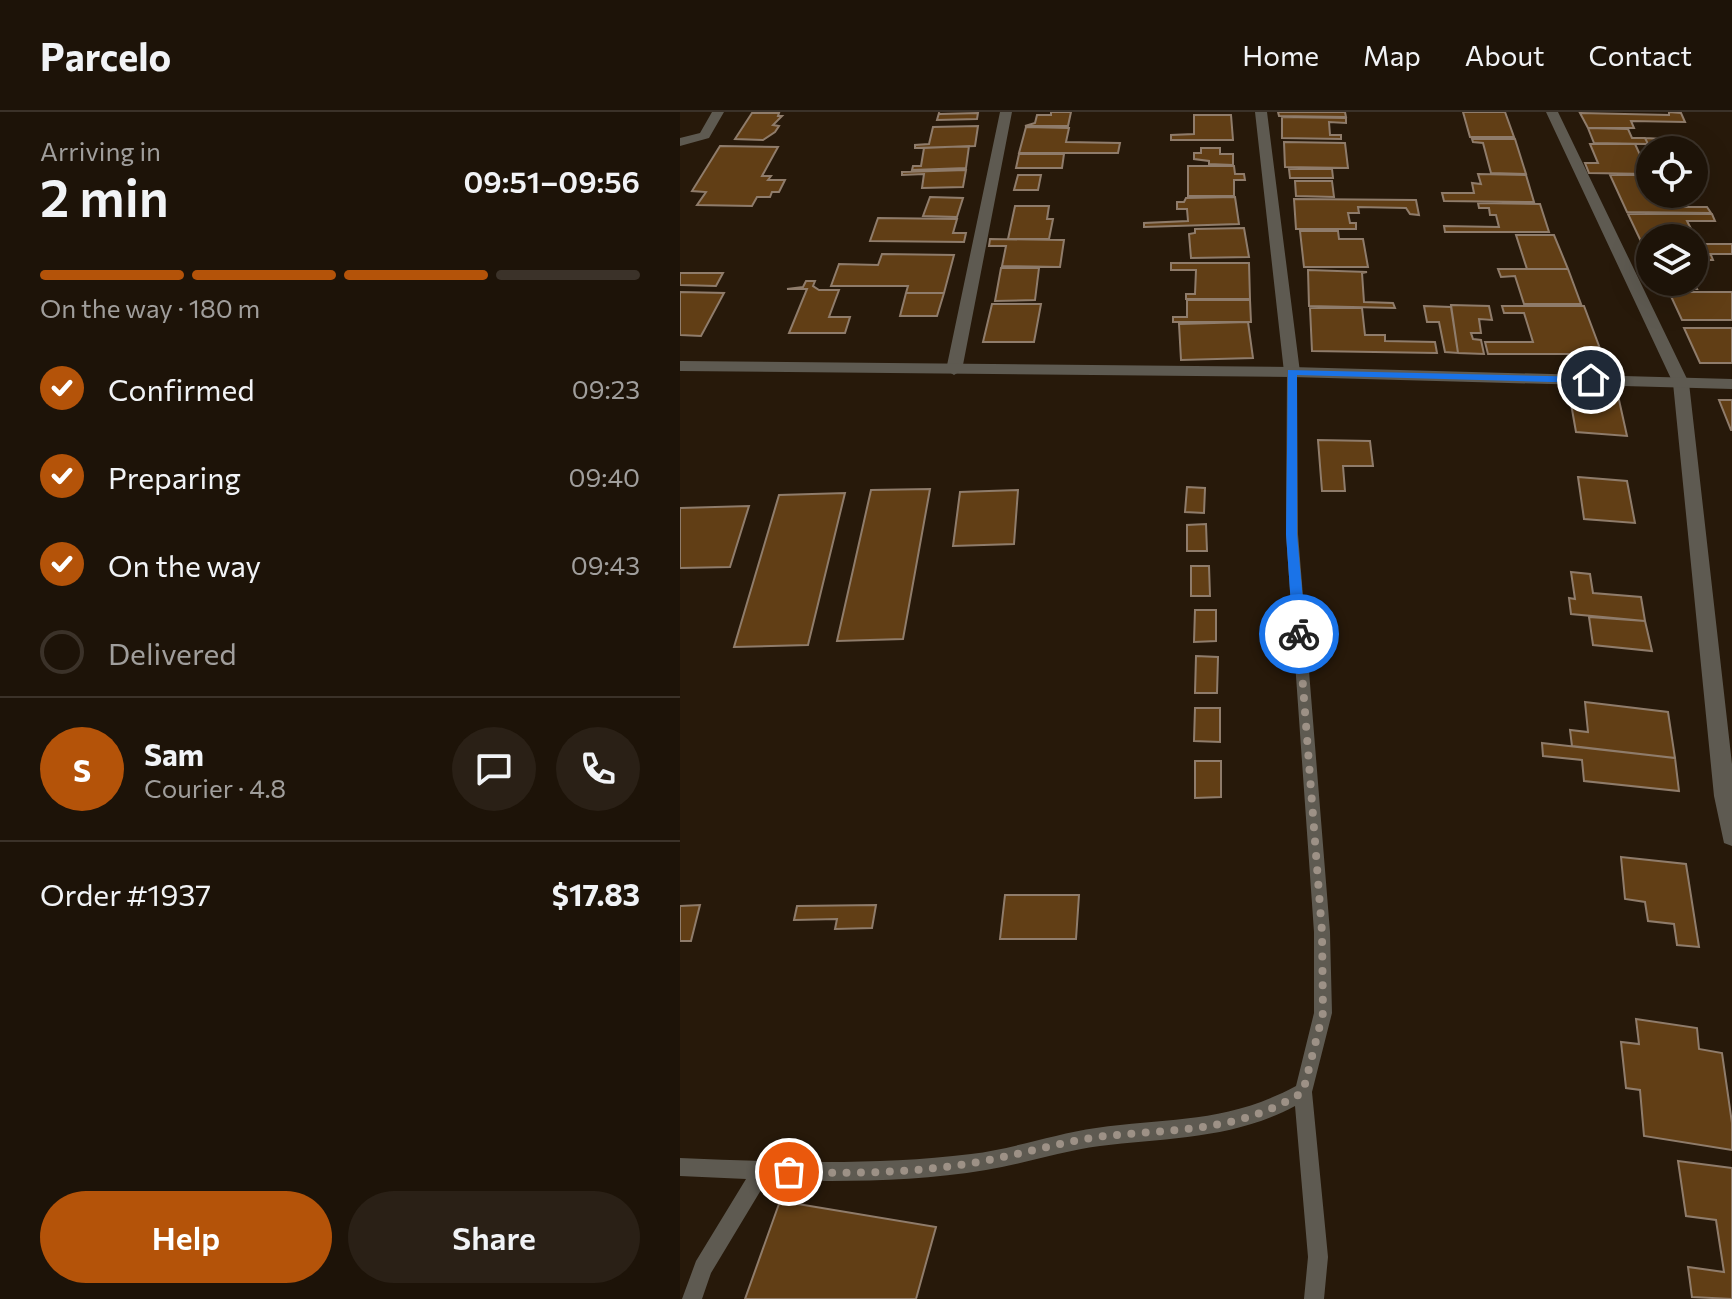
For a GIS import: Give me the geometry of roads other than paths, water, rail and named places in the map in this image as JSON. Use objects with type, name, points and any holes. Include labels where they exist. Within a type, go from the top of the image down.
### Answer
[{"type":"street","points":[[680,142],[705,135],[718,112]]},
{"type":"street","points":[[954,370],[1006,112]]},
{"type":"street","points":[[1261,112],[1292,372]]},
{"type":"street","points":[[1552,112],[1681,383],[1732,836]]},
{"type":"street","points":[[680,366],[1292,372],[1732,384]]},
{"type":"lane","points":[[1292,372],[1292,534],[1322,932],[1323,1013],[1303,1092],[1318,1257],[1314,1299]]},
{"type":"lane","points":[[680,1167],[841,1174],[974,1163],[1095,1138],[1226,1125],[1274,1110],[1303,1092]]},
{"type":"lane","points":[[692,1299],[703,1268],[762,1170]]}]
